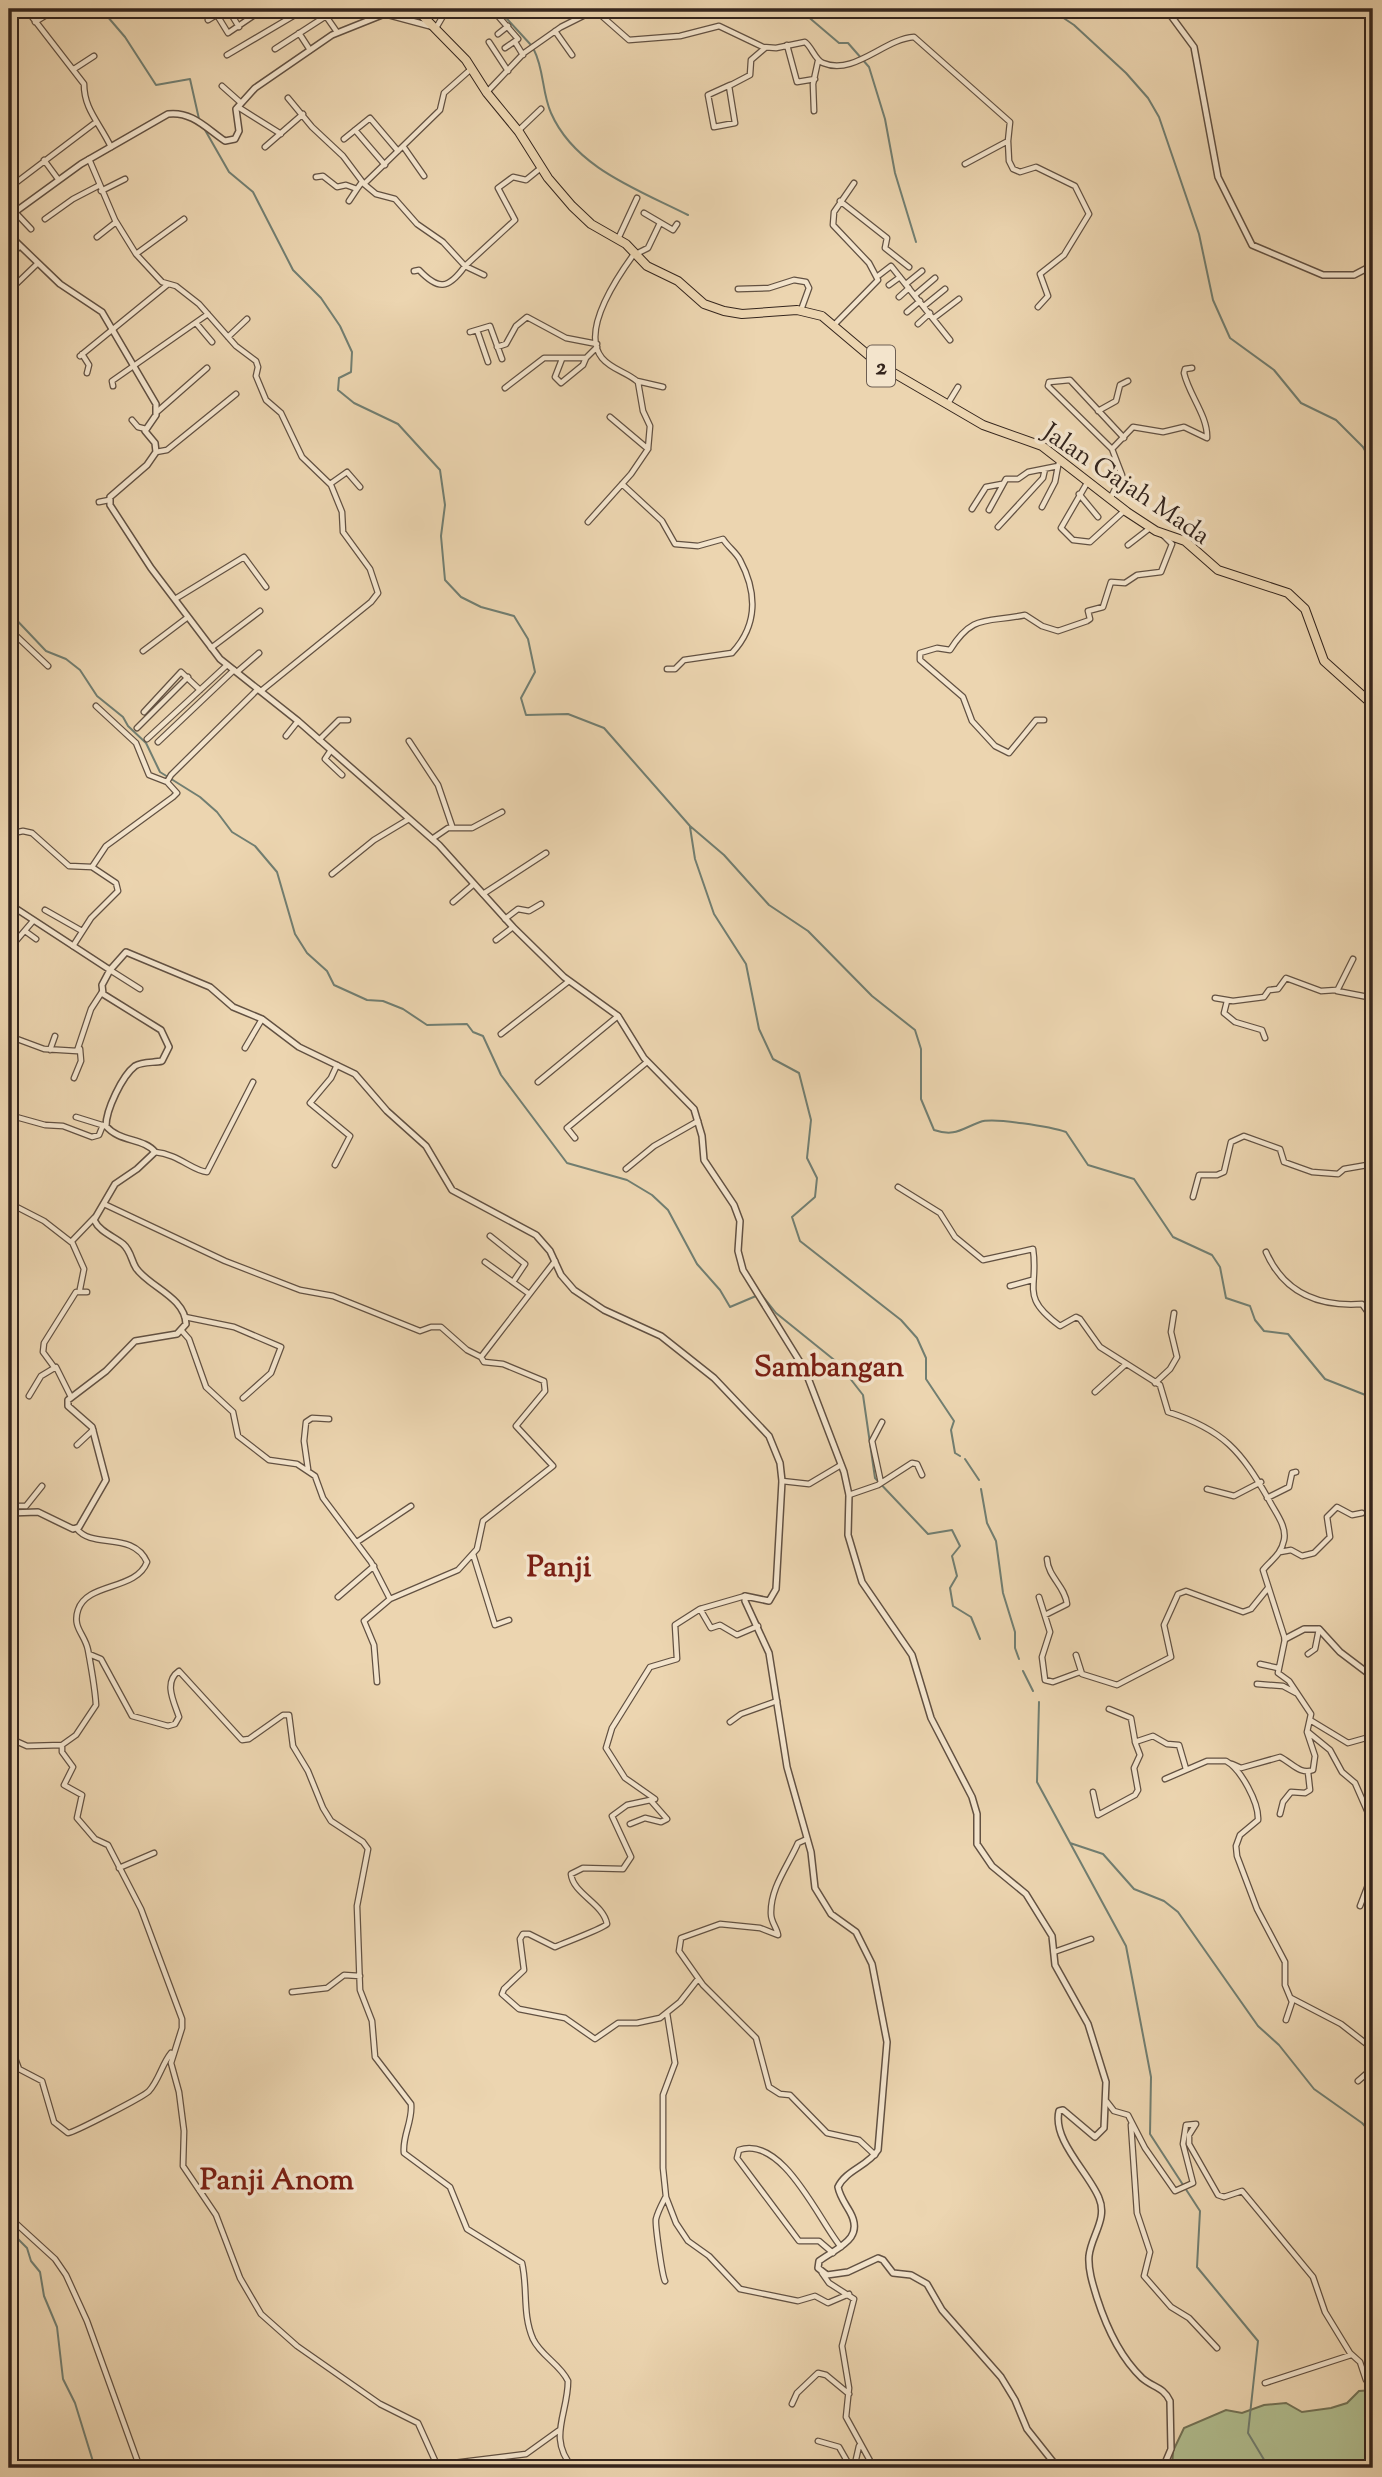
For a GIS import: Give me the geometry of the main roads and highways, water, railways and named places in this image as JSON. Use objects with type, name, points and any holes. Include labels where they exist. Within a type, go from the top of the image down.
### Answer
[{"type":"highway","name":"Jalan Gajah Mada","points":[[418,15],[435,28],[472,68],[487,93],[519,131],[542,167],[581,215],[618,239],[647,265],[678,281],[701,302],[718,310],[739,314],[801,310],[822,316],[875,362],[946,406],[996,432],[1042,446],[1059,462],[1150,528],[1185,541],[1218,570],[1270,586],[1300,602],[1324,661],[1373,705]]},
{"type":"waterway","points":[[101,9],[125,37],[156,85],[190,79],[199,119]]},
{"type":"waterway","points":[[498,9],[531,45]]},
{"type":"waterway","points":[[799,9],[839,43],[848,43],[869,67],[885,119],[895,173],[916,242]]},
{"type":"waterway","points":[[1050,9],[1074,25],[1126,73],[1148,98],[1159,117],[1199,234],[1213,300],[1230,338],[1274,370],[1301,403],[1336,420],[1363,447],[1373,465]]},
{"type":"waterway","points":[[534,50],[551,113],[576,149],[610,175],[688,215]]},
{"type":"waterway","points":[[205,130],[229,172],[253,192],[293,270],[321,298],[340,326],[352,352],[351,372],[339,378],[338,390],[354,403],[398,424],[440,470],[445,505],[441,536],[445,580],[461,597],[481,607],[514,616],[528,639],[535,672],[521,698],[526,715],[568,714],[604,728],[690,826],[724,855],[769,905],[808,931],[872,996],[915,1030],[921,1049],[921,1099],[934,1130],[953,1132],[980,1122],[997,1121],[1036,1125],[1066,1132],[1088,1165],[1134,1179],[1173,1237],[1212,1255],[1220,1267],[1226,1298],[1250,1306],[1255,1320],[1264,1331],[1288,1334],[1325,1379],[1373,1398]]},
{"type":"waterway","points":[[9,612],[46,651],[66,659],[80,670],[97,696],[123,717],[128,726],[146,743],[160,772],[200,797],[217,812],[232,832],[255,846],[277,872],[295,934],[307,953],[327,971],[334,985],[367,1000],[383,1001],[403,1009],[427,1025],[467,1024],[473,1032],[483,1036],[501,1075],[567,1163],[627,1180],[652,1195],[668,1210],[697,1264],[720,1290],[730,1307],[756,1296]]},
{"type":"waterway","points":[[690,827],[695,859],[714,914],[746,964],[759,1029],[773,1059],[799,1073],[811,1120],[807,1158],[817,1178],[815,1197],[792,1217],[800,1241],[901,1320],[917,1338],[926,1358],[926,1379],[954,1421],[951,1430],[955,1453],[960,1456]]},
{"type":"waterway","points":[[761,1294],[776,1313],[838,1363],[863,1395],[875,1478],[928,1534],[952,1530],[960,1546],[952,1556],[957,1576],[950,1588],[953,1606],[971,1617],[980,1639]]},
{"type":"waterway","points":[[965,1459],[979,1480]]},
{"type":"waterway","points":[[981,1489],[987,1523],[996,1541],[1003,1593],[1015,1632],[1015,1648],[1019,1659]]},
{"type":"waterway","points":[[1023,1671],[1033,1691]]},
{"type":"waterway","points":[[1039,1702],[1037,1782],[1126,1946],[1151,2077],[1150,2134],[1200,2211],[1197,2267],[1258,2341],[1248,2433],[1269,2468]]},
{"type":"waterway","points":[[1070,1843],[1103,1854],[1134,1889],[1164,1901],[1178,1912],[1258,2026],[1279,2045],[1314,2089],[1362,2123],[1373,2135]]},
{"type":"waterway","points":[[9,2230],[27,2248],[31,2261],[40,2272],[44,2296],[57,2327],[63,2379],[75,2403],[95,2468]]},
{"type":"district","name":"Sambangan","points":[[829,1366]]},
{"type":"district","name":"Panji","points":[[559,1566]]},
{"type":"district","name":"Panji Anom","points":[[277,2179]]}]
